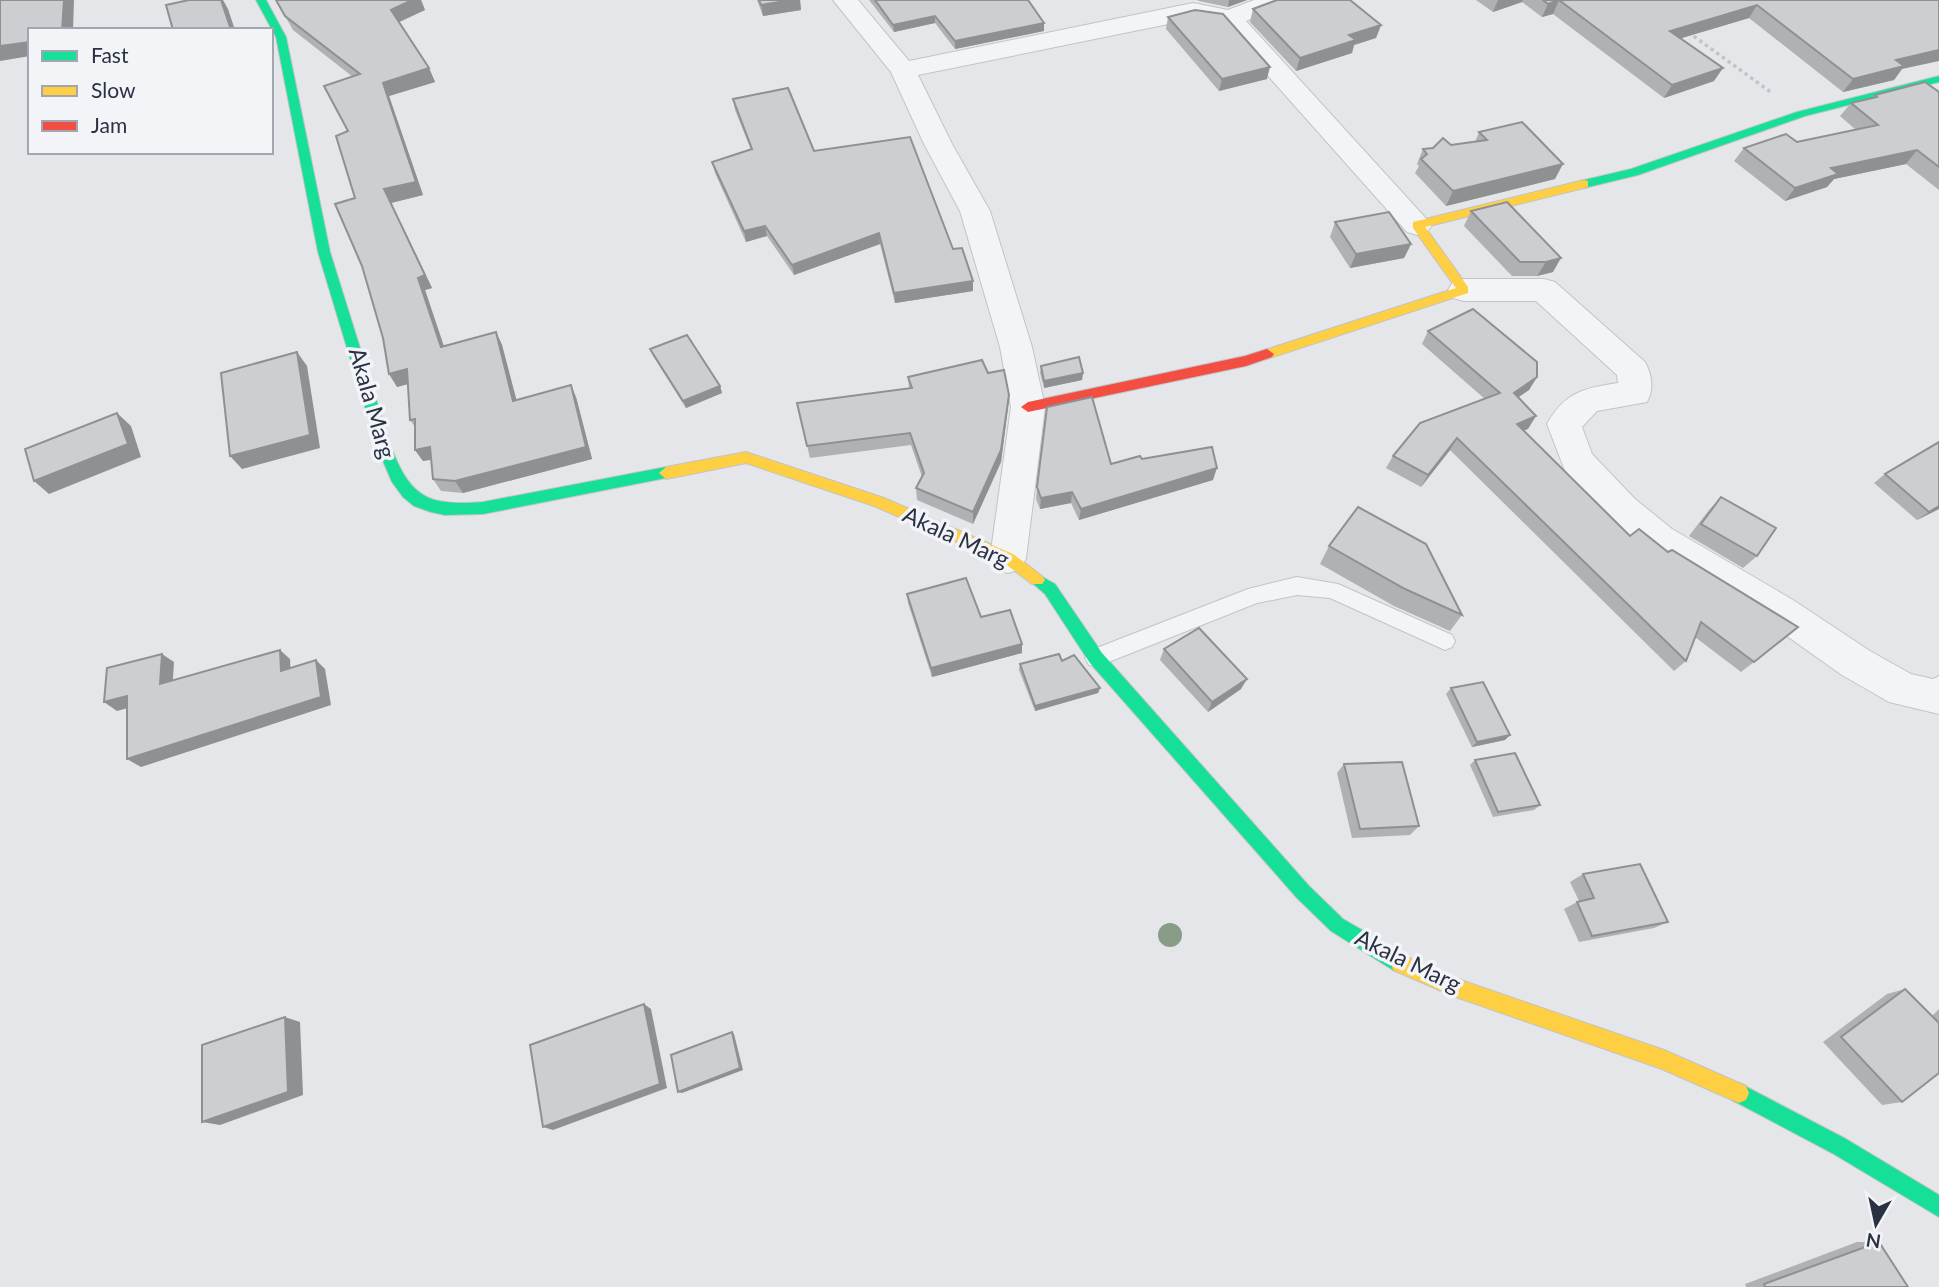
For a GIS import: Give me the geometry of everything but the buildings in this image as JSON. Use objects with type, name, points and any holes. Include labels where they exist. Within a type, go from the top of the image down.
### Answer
[{"type":"main road","name":"Akala Marg","points":[[261,0],[281,37],[324,252],[393,476],[414,499],[444,511],[483,508],[746,457],[879,502],[1008,558],[1050,589],[1096,657],[1303,892],[1337,925],[1381,953],[1438,979],[1664,1060],[1705,1080],[1743,1094],[1830,1141],[1939,1207]]},
{"type":"main road","points":[[1028,407],[1246,361],[1464,290],[1417,225],[1634,172],[1801,114],[1939,79]]},
{"type":"street","points":[[845,0],[903,70],[938,144],[975,211],[1016,347],[1028,407],[1008,558]]},
{"type":"street","points":[[903,70],[1193,11],[1230,18],[1277,0]]},
{"type":"street","points":[[1230,18],[1417,225]]},
{"type":"street","points":[[1464,290],[1544,290],[1633,371],[1635,393],[1587,400],[1564,424],[1577,461],[1622,509],[1659,539],[1780,611],[1856,663],[1903,690],[1936,697],[1939,694]]},
{"type":"lane","points":[[1096,657],[1255,595],[1297,586],[1331,590],[1445,641]]},
{"type":"path","points":[[1681,27],[1801,114]]},
{"type":"traffic: fast","points":[[261,0],[281,37],[324,252],[384,447],[400,482],[409,493],[419,502],[431,507],[483,508],[666,473]]},
{"type":"traffic: fast","points":[[1584,184],[1634,172],[1801,114],[1939,79]]},
{"type":"traffic: fast","points":[[1037,580],[1050,589],[1096,658],[1303,892],[1337,925],[1400,963]]},
{"type":"traffic: fast","points":[[1739,1093],[1839,1146],[1939,1207]]},
{"type":"traffic: slow","points":[[1267,354],[1464,290],[1417,225],[1584,184]]},
{"type":"traffic: slow","points":[[666,473],[746,457],[879,502],[1008,558],[1037,580]]},
{"type":"traffic: slow","points":[[1400,963],[1453,987],[1664,1060],[1739,1093]]},
{"type":"traffic: jam","points":[[1028,407],[1246,361],[1267,354]]}]
